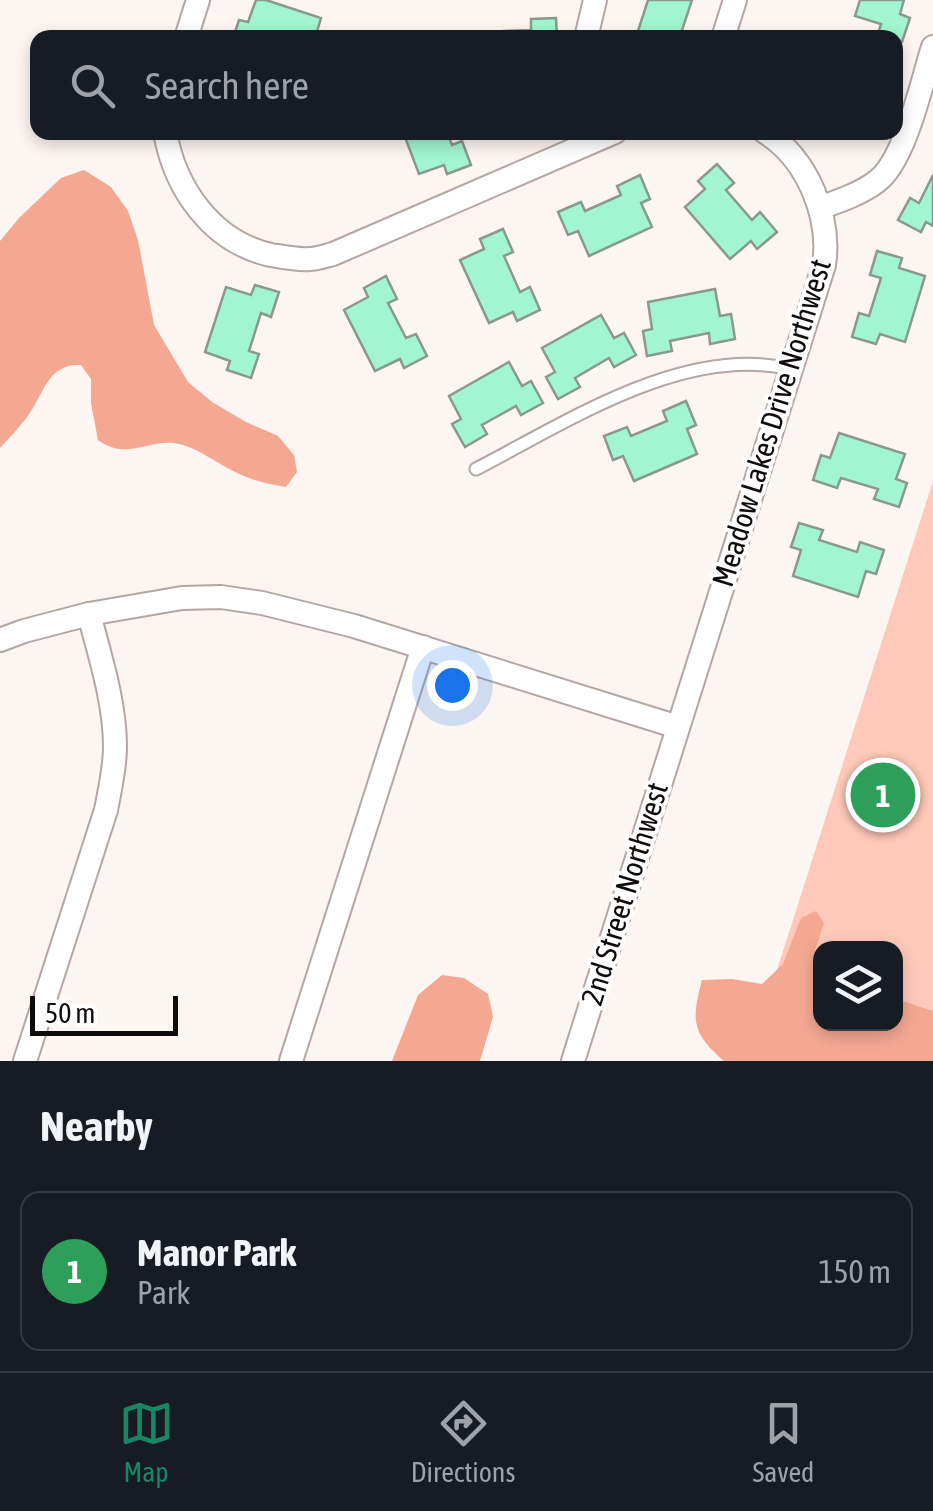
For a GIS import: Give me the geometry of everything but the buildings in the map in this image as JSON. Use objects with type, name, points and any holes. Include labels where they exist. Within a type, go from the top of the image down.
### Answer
[{"type":"street","points":[[189,30],[198,0]]},
{"type":"street","points":[[588,30],[595,0]]},
{"type":"street","points":[[726,30],[735,0]]},
{"type":"street","points":[[820,208],[878,181],[893,164],[933,47]]},
{"type":"street","points":[[166,140],[176,174],[218,230],[263,253],[309,260],[333,254],[597,140]]},
{"type":"street","name":"Meadow Lakes Drive Northwest","points":[[678,727],[824,265],[827,245],[820,208],[802,170],[775,140]]},
{"type":"street","points":[[0,640],[89,614],[182,598],[222,597],[354,626],[678,727]]},
{"type":"street","points":[[25,1061],[113,776],[112,714],[89,614]]},
{"type":"street","points":[[291,1061],[422,647]]},
{"type":"street","name":"2nd Street Northwest","points":[[573,1061],[678,727]]},
{"type":"lane","points":[[476,469],[626,392],[665,378],[745,363],[790,369]]},
{"type":"shaded area","points":[[84,170],[111,187],[128,211],[138,240],[154,325],[188,382],[212,402],[278,436],[294,455],[297,472],[286,487],[246,477],[183,445],[161,443],[120,449],[98,440],[91,379],[81,365],[53,375],[27,417],[0,448],[0,241],[61,178]]},
{"type":"shaded area","points":[[933,481],[933,1046],[903,1028],[903,941],[813,941],[813,1007],[770,992]]},
{"type":"shaded area","points":[[816,911],[824,923],[818,941],[813,941],[813,1031],[903,1031],[903,1001],[933,1011],[933,1061],[724,1061],[706,1042],[696,1016],[702,980],[762,984],[783,964],[801,918]]},
{"type":"shaded area","points":[[442,975],[464,978],[488,994],[493,1017],[480,1061],[392,1061],[418,995]]},
{"type":"place","name":"Manor Park","points":[[883,795]]}]
